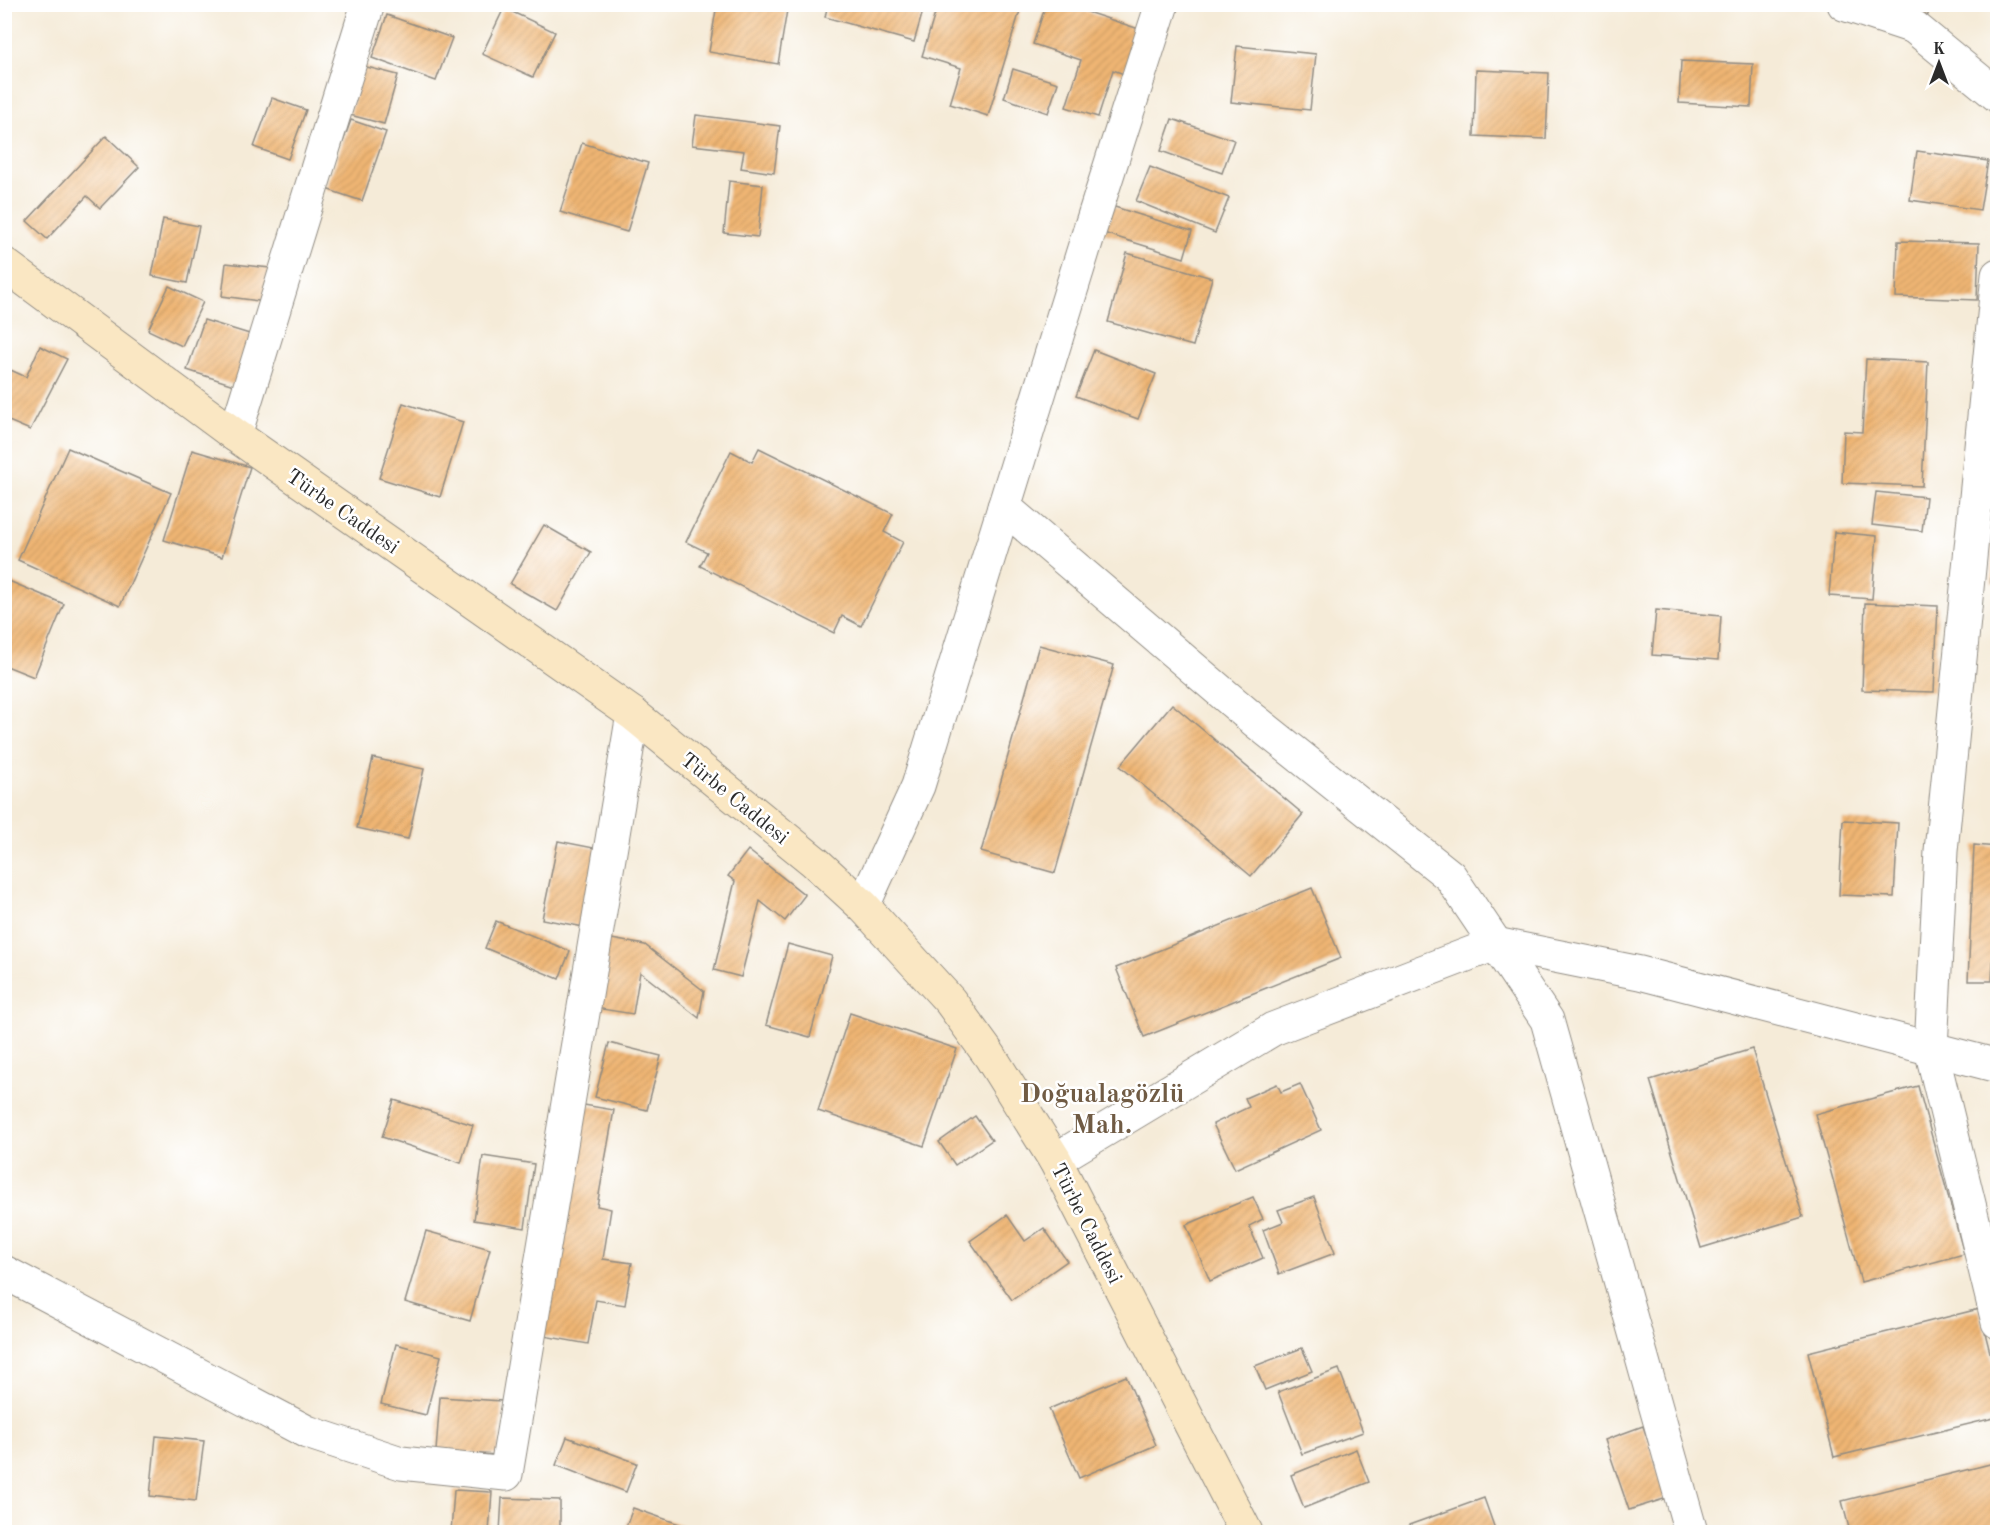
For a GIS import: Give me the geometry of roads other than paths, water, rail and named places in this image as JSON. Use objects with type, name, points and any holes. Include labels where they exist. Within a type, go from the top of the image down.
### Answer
[{"type":"street","points":[[235,435],[369,4]]},
{"type":"street","points":[[863,906],[918,786],[1162,4]]},
{"type":"street","points":[[1844,4],[1914,27],[1998,96]]},
{"type":"street","name":"Türbe Caddesi","points":[[4,264],[235,435],[633,714],[814,862],[863,906],[950,1001],[990,1056],[1055,1160],[1246,1533]]},
{"type":"street","points":[[1998,275],[1941,851],[1931,1049],[1998,1322]]},
{"type":"street","points":[[1004,507],[1254,720],[1450,876],[1547,1020],[1691,1533]]},
{"type":"street","points":[[4,1272],[308,1432],[400,1463],[506,1474],[633,714]]},
{"type":"street","points":[[1055,1160],[1273,1029],[1495,944],[1640,973],[1998,1066]]},
{"type":"district","name":"Doğualagözlü Mah.","points":[[1102,1108]]}]
